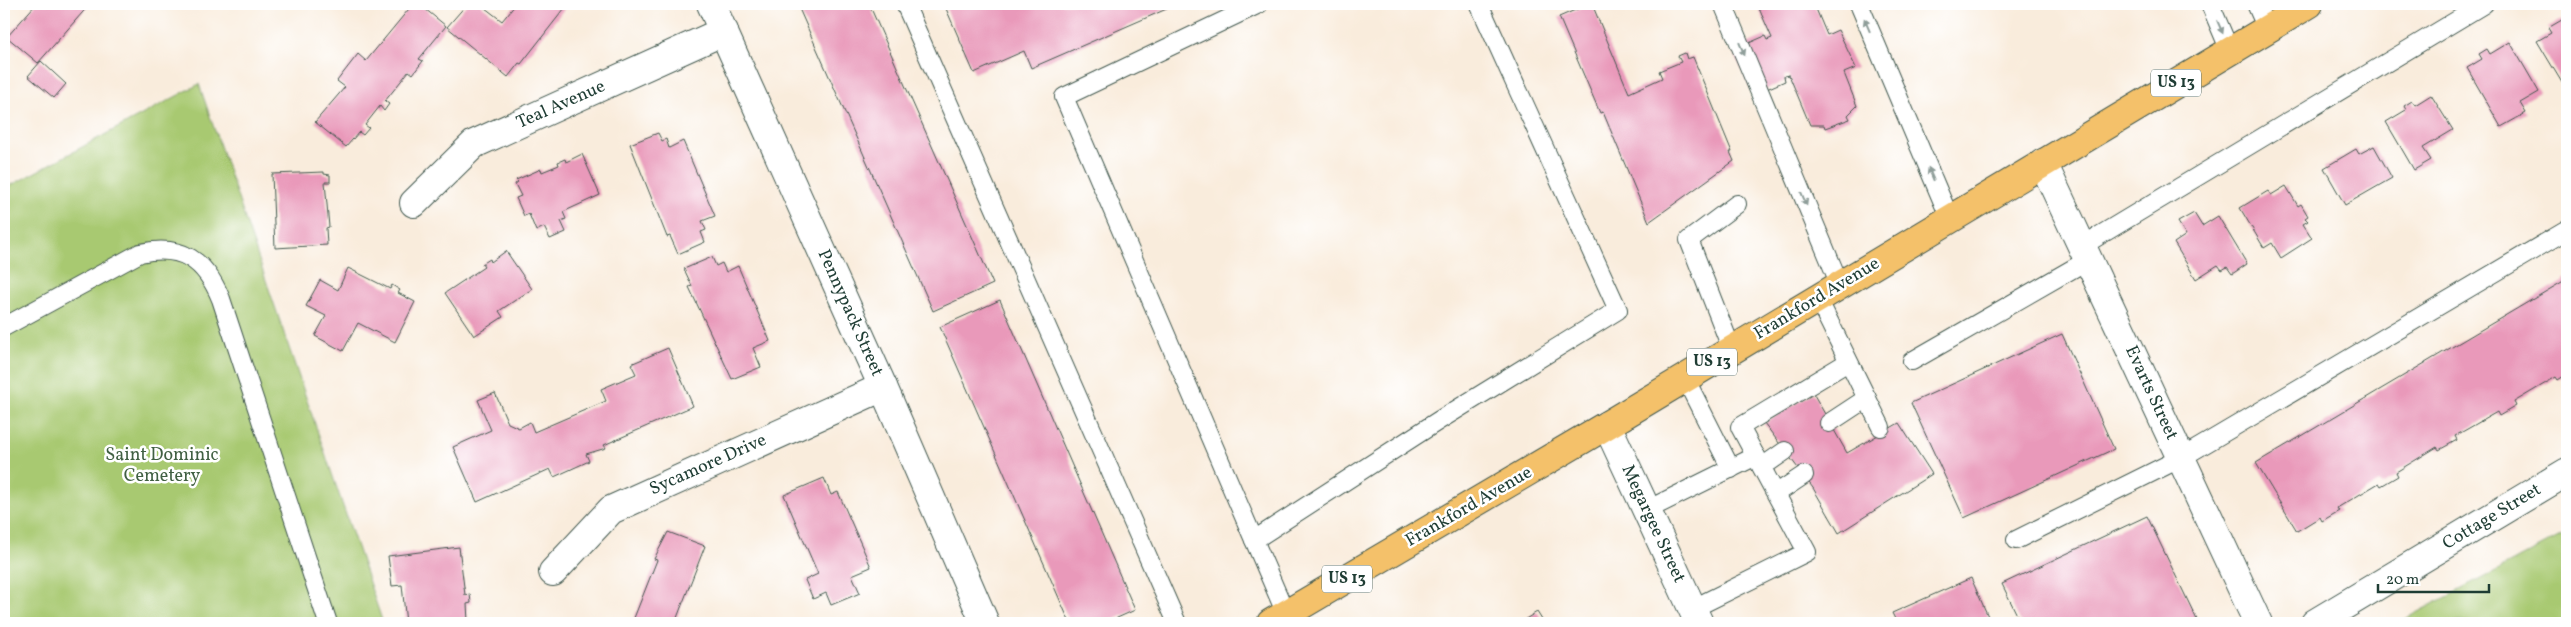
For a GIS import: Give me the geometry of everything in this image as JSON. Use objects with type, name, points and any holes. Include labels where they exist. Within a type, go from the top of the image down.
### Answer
[{"type":"main road","name":"Frankford Avenue","points":[[1279,619],[1607,425],[2309,4]]},
{"type":"street","name":"Pennypack Street","points":[[711,4],[884,387],[985,623]]},
{"type":"street","name":"Teal Avenue","points":[[414,203],[474,144],[724,32]]},
{"type":"street","name":"Evarts Street","points":[[2043,163],[2258,623]]},
{"type":"street","name":"Sycamore Drive","points":[[553,572],[611,510],[884,387]]},
{"type":"street","name":"Megargee Street","points":[[1607,425],[1696,616]]},
{"type":"street","name":"Cottage Street","points":[[2315,623],[2567,472]]},
{"type":"lane","points":[[905,4],[1177,623]]},
{"type":"lane","points":[[1259,4],[1064,98],[1254,540],[1279,619]]},
{"type":"lane","points":[[1254,540],[1438,421],[1618,310],[1479,4]]},
{"type":"lane","points":[[1723,4],[1829,292],[1848,362],[1881,427]]},
{"type":"lane","points":[[1859,4],[1950,219]]},
{"type":"lane","points":[[2210,4],[2230,51]]},
{"type":"lane","points":[[2256,4],[2267,29]]},
{"type":"lane","points":[[1912,361],[2484,4]]},
{"type":"lane","points":[[1732,350],[1690,240],[1737,204]]},
{"type":"lane","points":[[2016,540],[2181,458],[2567,230]]},
{"type":"lane","points":[[4,327],[140,253],[160,248],[182,253],[202,266],[213,279],[221,299],[328,623]]},
{"type":"lane","points":[[1696,616],[1807,552],[1740,427],[1848,362]]},
{"type":"lane","points":[[1685,378],[1731,469]]},
{"type":"lane","points":[[1828,423],[1867,398]]},
{"type":"lane","points":[[1646,510],[1731,469],[1785,451]]},
{"type":"lane","points":[[1777,493],[1804,476]]},
{"type":"green space","name":"Saint Dominic Cemetery","points":[[199,84],[383,623],[4,623],[4,189]]},
{"type":"green space","points":[[2567,533],[2567,623],[2398,623]]},
{"type":"building","points":[[36,4],[90,4],[38,63],[7,37]]},
{"type":"building","points":[[413,4],[419,4],[446,26],[419,59],[423,61],[413,74],[409,71],[385,101],[389,104],[384,111],[380,106],[365,125],[369,128],[363,135],[359,132],[346,147],[315,122],[345,87],[337,81],[358,54],[366,61]]},
{"type":"building","points":[[467,4],[480,4],[502,21],[516,4],[568,4],[521,64],[519,63],[508,77],[447,27]]},
{"type":"building","points":[[797,4],[869,4],[993,284],[933,311]]},
{"type":"building","points":[[944,4],[1178,4],[1031,68],[1024,51],[974,73]]},
{"type":"building","points":[[1592,4],[1629,93],[1662,78],[1659,71],[1681,62],[1678,56],[1685,53],[1687,59],[1693,57],[1732,152],[1730,152],[1734,161],[1649,222],[1603,112],[1600,113],[1559,17]]},
{"type":"building","points":[[1757,4],[1814,4],[1827,35],[1838,30],[1856,68],[1844,73],[1857,106],[1848,115],[1850,119],[1825,128],[1824,125],[1810,125],[1789,75],[1784,76],[1785,81],[1753,95],[1733,50],[1765,36],[1767,40],[1772,38]]},
{"type":"building","points":[[2567,17],[2567,84],[2564,86],[2537,41],[2551,33],[2548,28]]},
{"type":"building","points":[[2510,42],[2539,92],[2520,103],[2526,113],[2501,127],[2467,68],[2482,59],[2479,54],[2487,49],[2490,54]]},
{"type":"building","points":[[41,61],[66,84],[54,98],[28,76]]},
{"type":"building","points":[[2431,95],[2453,130],[2423,148],[2431,160],[2414,170],[2386,122],[2406,110],[2404,106],[2412,101],[2415,105]]},
{"type":"building","points":[[658,133],[662,141],[666,139],[669,148],[683,141],[715,216],[702,221],[706,230],[701,232],[705,242],[678,254],[670,236],[667,237],[630,144]]},
{"type":"building","points":[[2374,146],[2392,178],[2345,205],[2324,168],[2356,149],[2359,154]]},
{"type":"building","points":[[582,154],[600,195],[563,212],[566,219],[561,221],[566,232],[550,239],[544,227],[536,231],[529,214],[524,216],[516,198],[521,196],[515,184],[518,182],[516,180],[541,169],[542,172],[559,165],[558,162],[565,159],[566,162]]},
{"type":"building","points":[[324,172],[324,174],[330,175],[330,182],[325,182],[329,227],[326,228],[327,245],[275,248],[272,174]]},
{"type":"building","points":[[2286,186],[2298,206],[2301,204],[2308,216],[2305,218],[2308,221],[2303,224],[2312,238],[2281,258],[2272,243],[2264,248],[2240,208],[2268,191],[2271,195]]},
{"type":"building","points":[[2194,213],[2202,226],[2218,216],[2247,264],[2232,274],[2227,267],[2222,270],[2218,265],[2196,279],[2174,243],[2186,235],[2178,222]]},
{"type":"building","points":[[506,251],[532,289],[499,311],[503,317],[474,336],[445,293],[484,267],[482,264],[490,259],[491,262]]},
{"type":"building","points":[[712,257],[716,266],[722,263],[726,272],[738,266],[770,341],[753,348],[761,367],[732,379],[689,287],[692,286],[684,269]]},
{"type":"building","points":[[348,268],[390,289],[392,285],[400,290],[398,293],[415,302],[395,342],[358,323],[343,351],[315,336],[326,316],[306,306],[320,280],[338,290]]},
{"type":"building","points":[[2567,279],[2567,374],[2558,380],[2556,377],[2514,402],[2516,406],[2499,416],[2497,412],[2455,436],[2457,440],[2439,450],[2437,447],[2396,472],[2398,476],[2381,486],[2379,483],[2337,508],[2339,511],[2322,521],[2320,517],[2297,531],[2256,463]]},
{"type":"building","points":[[1000,300],[1135,610],[1106,623],[1070,623],[940,327]]},
{"type":"building","points":[[2062,334],[2114,449],[1964,518],[1911,403]]},
{"type":"building","points":[[668,348],[693,406],[604,445],[606,448],[586,454],[589,461],[554,477],[550,469],[477,502],[453,447],[491,430],[478,400],[495,393],[508,423],[519,428],[530,422],[534,432],[606,401],[601,389],[636,374],[631,364]]},
{"type":"building","points":[[1813,393],[1847,453],[1899,423],[1932,474],[1839,533],[1813,488],[1764,423]]},
{"type":"building","points":[[824,478],[831,495],[838,492],[871,567],[852,575],[860,593],[831,605],[826,593],[813,599],[805,580],[818,574],[784,495]]},
{"type":"building","points":[[2147,516],[2198,622],[2021,623],[2002,584]]},
{"type":"building","points":[[668,532],[705,546],[675,623],[632,623],[657,560],[654,559]]},
{"type":"building","points":[[459,547],[465,595],[470,594],[471,603],[467,604],[468,621],[406,623],[402,585],[392,586],[388,556]]},
{"type":"building","points":[[1971,578],[1991,623],[1897,623],[1892,613]]},
{"type":"building","points":[[1537,612],[1544,623],[1519,623]]}]
